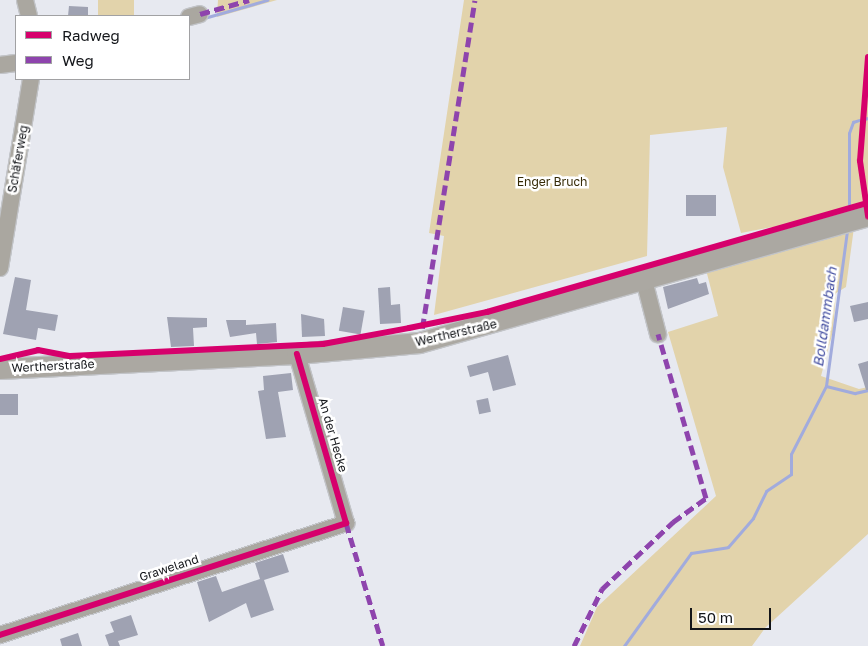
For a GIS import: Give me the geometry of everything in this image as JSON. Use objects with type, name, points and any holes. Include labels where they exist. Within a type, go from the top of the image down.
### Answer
[{"type":"main road","name":"Wertherstraße","points":[[0,369],[297,354],[420,343],[868,216]]},
{"type":"street","points":[[25,0],[29,15]]},
{"type":"street","points":[[0,65],[15,63]]},
{"type":"street","name":"Schäferweg","points":[[0,268],[32,80]]},
{"type":"street","points":[[644,280],[658,334]]},
{"type":"street","name":"An der Hecke","points":[[297,354],[346,523]]},
{"type":"street","name":"Graweland","points":[[0,635],[346,523]]},
{"type":"green space","points":[[98,0],[134,0],[134,15],[98,15]]},
{"type":"green space","points":[[218,0],[277,0],[217,17]]},
{"type":"green space","name":"Enger Bruch","points":[[464,0],[868,0],[868,202],[857,205],[846,287],[836,293],[833,331],[821,376],[859,389],[868,387],[868,534],[765,628],[752,646],[580,646],[597,607],[716,496],[668,332],[718,316],[705,266],[771,249],[772,227],[741,233],[723,167],[727,127],[650,135],[647,256],[434,315],[444,236],[429,233]]},
{"type":"building","points":[[69,6],[88,7],[88,15],[68,15]]},
{"type":"building","points":[[686,195],[716,195],[716,216],[686,216]]},
{"type":"building","points":[[15,277],[31,280],[26,310],[58,315],[55,331],[38,328],[36,340],[3,334]]},
{"type":"building","points":[[697,278],[699,284],[706,282],[709,294],[668,309],[663,287]]},
{"type":"building","points":[[390,287],[391,305],[400,304],[401,323],[380,324],[378,288]]},
{"type":"building","points":[[868,302],[868,319],[854,322],[850,306]]},
{"type":"building","points":[[343,307],[365,311],[360,334],[339,331]]},
{"type":"building","points":[[301,314],[324,319],[325,336],[302,337]]},
{"type":"building","points":[[167,317],[207,318],[207,327],[193,328],[194,346],[171,347]]},
{"type":"building","points":[[226,320],[246,320],[246,325],[276,323],[277,342],[257,344],[256,333],[230,337]]},
{"type":"building","points":[[508,355],[516,385],[493,391],[488,372],[470,377],[467,366]]},
{"type":"building","points":[[868,361],[868,390],[866,390],[858,364]]},
{"type":"building","points":[[291,373],[293,390],[278,392],[286,437],[266,439],[258,391],[264,390],[263,376]]},
{"type":"building","points":[[0,394],[18,394],[18,415],[0,415]]},
{"type":"building","points":[[488,398],[491,412],[479,414],[476,400]]},
{"type":"building","points":[[283,554],[289,572],[264,580],[274,610],[251,618],[246,603],[209,622],[197,582],[216,576],[222,592],[260,579],[255,563]]},
{"type":"building","points":[[131,615],[138,635],[118,641],[120,646],[109,646],[105,635],[114,632],[110,622]]},
{"type":"building","points":[[78,633],[82,646],[62,646],[60,639]]},
{"type":"waterway","points":[[204,18],[267,0]]},
{"type":"waterway","name":"Bolldammbach","points":[[864,119],[868,118]]},
{"type":"waterway","name":"Bolldammbach","points":[[849,214],[849,133],[853,122],[859,120]]},
{"type":"waterway","name":"Bolldammbach","points":[[624,646],[691,553],[728,547],[753,518],[766,491],[791,474],[791,454],[826,386],[847,230]]},
{"type":"waterway","points":[[826,386],[855,393],[868,390]]},
{"type":"marked path","points":[[200,14],[249,0]]},
{"type":"marked path","points":[[420,343],[475,0]]},
{"type":"marked path","points":[[574,646],[602,589],[673,522],[706,498],[658,334]]},
{"type":"marked path","points":[[346,523],[383,646]]},
{"type":"cycle path","points":[[868,57],[860,161],[868,216]]},
{"type":"cycle path","points":[[0,359],[38,350],[70,356],[323,344],[487,312],[868,203]]},
{"type":"cycle path","points":[[0,635],[346,523],[297,354]]}]
